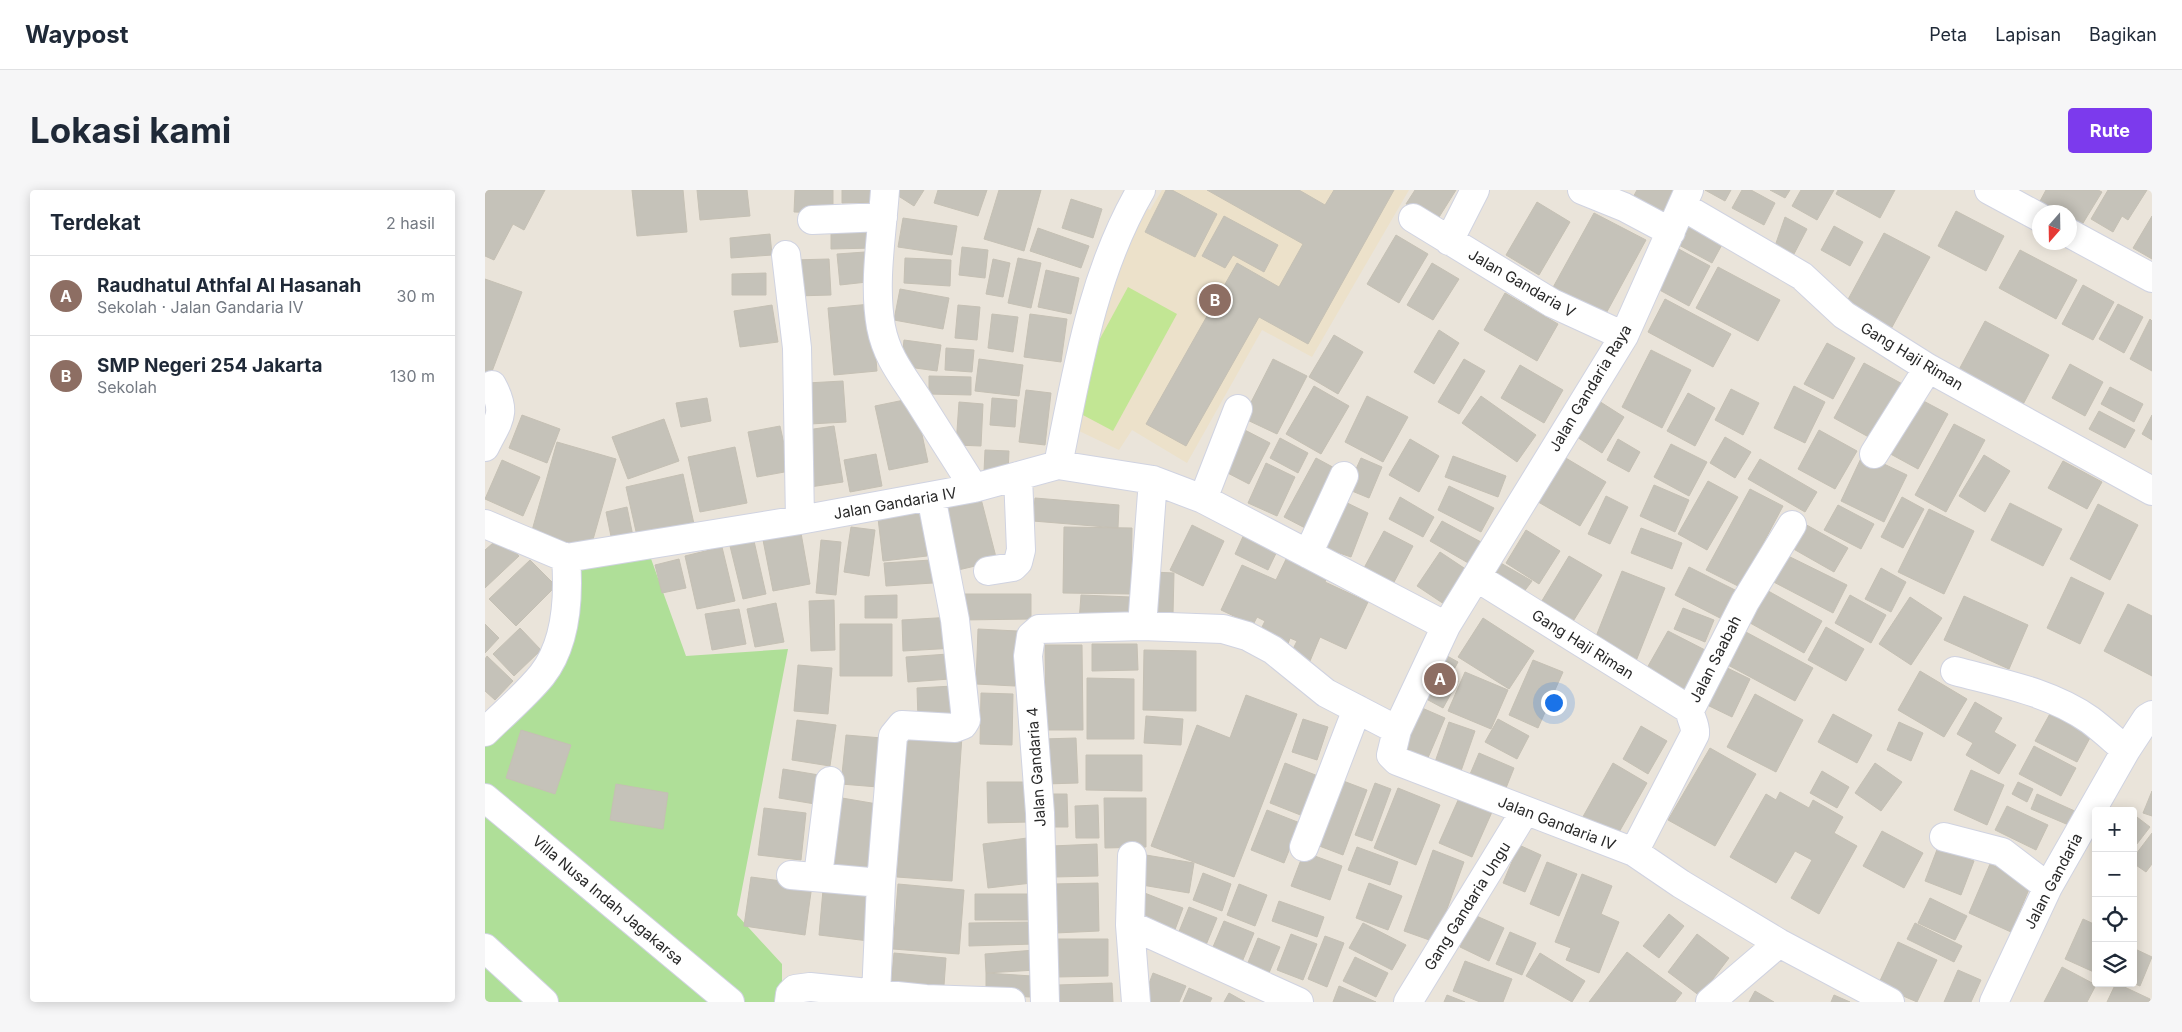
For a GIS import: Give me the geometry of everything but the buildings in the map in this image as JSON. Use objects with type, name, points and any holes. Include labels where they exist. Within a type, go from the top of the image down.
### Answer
[{"type":"street","points":[[885,190],[878,304],[888,349],[895,367],[974,488]]},
{"type":"street","points":[[1058,465],[1086,330],[1103,273],[1124,219],[1141,190]]},
{"type":"street","points":[[1449,241],[1475,190]]},
{"type":"street","points":[[1583,190],[1624,207],[1671,232]]},
{"type":"street","points":[[1989,190],[2032,213]]},
{"type":"street","name":"Jalan Gandaria Raya","points":[[1476,578],[1623,336],[1686,198]]},
{"type":"street","name":"Gang Haji Riman","points":[[1686,198],[1802,276],[1826,296],[1844,315],[1928,368],[2152,491]]},
{"type":"street","points":[[812,220],[838,217],[883,217]]},
{"type":"street","name":"Jalan Gandaria V","points":[[1413,218],[1552,303],[1623,336]]},
{"type":"street","points":[[2077,237],[2152,278]]},
{"type":"street","points":[[786,255],[797,348],[801,520]]},
{"type":"street","points":[[1874,454],[1928,368]]},
{"type":"street","points":[[485,447],[501,410],[501,401],[492,385]]},
{"type":"street","points":[[1203,499],[1238,409]]},
{"type":"street","name":"Jalan Gandaria IV","points":[[566,558],[801,520],[974,488],[1058,465],[1153,480],[1203,499],[1446,626]]},
{"type":"street","points":[[988,571],[1013,567],[1021,556],[1018,476]]},
{"type":"street","points":[[1307,554],[1344,476]]},
{"type":"street","points":[[1137,627],[1153,480]]},
{"type":"street","points":[[876,995],[881,883],[895,732],[902,725],[959,728],[966,720],[955,620],[931,496]]},
{"type":"street","points":[[485,524],[566,558],[567,599],[565,617],[554,655],[542,675],[485,732]]},
{"type":"street","name":"Jalan Saabah","points":[[1634,852],[1695,734],[1695,724],[1690,718],[1689,710],[1745,602],[1792,525]]},
{"type":"street","name":"Jalan Gandaria IV","points":[[1476,578],[1446,626],[1397,730],[1390,750],[1391,756],[1397,761],[1634,852],[1681,884],[1779,943],[1890,1002]]},
{"type":"street","name":"Gang Haji Riman","points":[[1476,578],[1689,710]]},
{"type":"street","name":"Jalan Gandaria 4","points":[[1045,1002],[1040,813],[1028,656],[1031,636],[1044,627],[1223,629],[1247,636],[1273,650],[1327,693],[1397,730]]},
{"type":"street","points":[[1955,670],[2028,691],[2058,702],[2089,719],[2126,750]]},
{"type":"street","points":[[1304,847],[1357,709]]},
{"type":"street","name":"Jalan Gandaria","points":[[1993,1002],[2047,887],[2126,750],[2152,715]]},
{"type":"street","points":[[830,781],[804,876],[881,883]]},
{"type":"street","name":"Villa Nusa Indah Jagakarsa","points":[[485,798],[730,1002]]},
{"type":"street","name":"Gang Gandaria Ungu","points":[[1408,1002],[1525,811]]},
{"type":"street","points":[[1943,836],[2002,852],[2047,887]]},
{"type":"street","points":[[1132,856],[1130,925],[1136,1002]]},
{"type":"street","points":[[1130,925],[1299,1002]]},
{"type":"street","points":[[1710,1002],[1779,943]]},
{"type":"street","points":[[485,948],[544,1002]]},
{"type":"street","points":[[789,1002],[792,991],[810,987],[925,1001],[1011,1002]]},
{"type":"shaded area","points":[[1162,190],[1409,190],[1312,357],[1262,330],[1187,463],[1132,430],[1119,450],[1056,420],[1125,195],[1150,210]]},
{"type":"green space","points":[[1128,287],[1177,314],[1113,431],[1064,405]]},
{"type":"green space","points":[[645,542],[686,656],[788,649],[737,915],[782,964],[782,1002],[485,1002],[485,742],[555,669],[575,562]]},
{"type":"place","name":"SMP Negeri 254 Jakarta","points":[[1215,300]]},
{"type":"place","name":"Raudhatul Athfal Al Hasanah","points":[[1440,679]]}]
